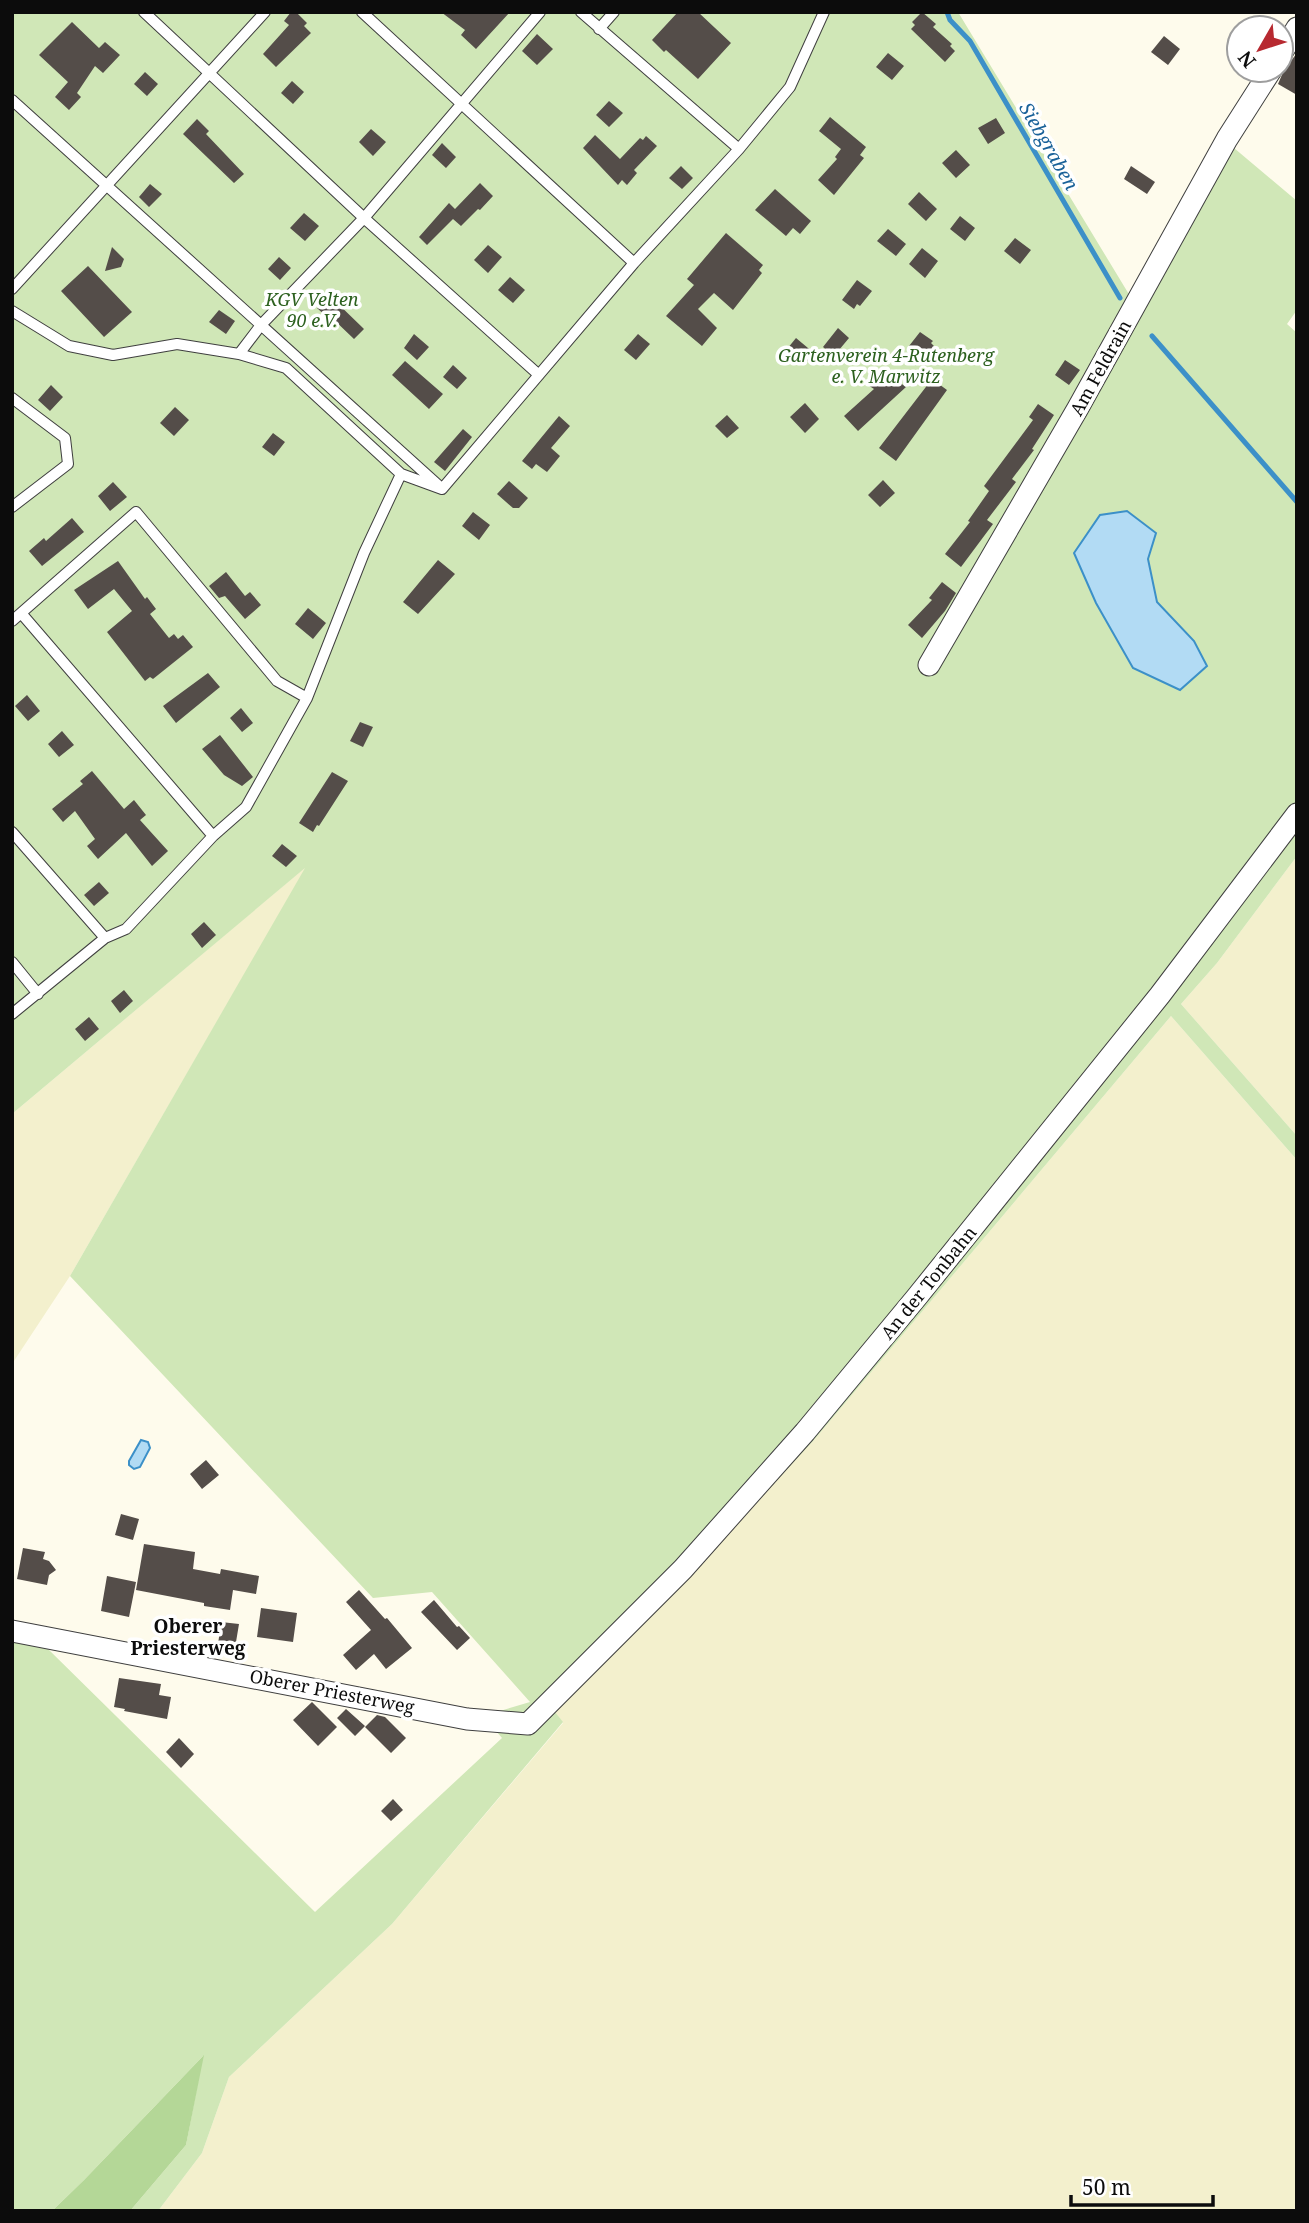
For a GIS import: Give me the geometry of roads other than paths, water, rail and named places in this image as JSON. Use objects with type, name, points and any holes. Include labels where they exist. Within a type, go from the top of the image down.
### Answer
[{"type":"street","name":"Am Feldrain","points":[[929,665],[1085,397],[1227,139],[1262,84]]},
{"type":"street","name":"An der Tonbahn","points":[[528,1724],[683,1569],[805,1432],[1152,1006],[1297,814]]},
{"type":"street","name":"Oberer Priesterweg","points":[[12,1631],[467,1719],[528,1724]]},
{"type":"lane","points":[[144,12],[364,218],[539,376]]},
{"type":"lane","points":[[12,289],[265,12]]},
{"type":"lane","points":[[362,12],[635,263]]},
{"type":"lane","points":[[239,354],[261,325],[364,218],[540,12]]},
{"type":"lane","points":[[581,12],[739,149]]},
{"type":"lane","points":[[599,29],[614,12]]},
{"type":"lane","points":[[442,489],[790,87],[824,12]]},
{"type":"lane","points":[[12,100],[442,489]]},
{"type":"lane","points":[[12,311],[69,346],[113,355],[177,344],[239,354],[286,368],[401,474],[442,489]]},
{"type":"lane","points":[[12,398],[65,438],[68,464],[12,507]]},
{"type":"lane","points":[[12,1014],[105,938],[126,929],[213,836],[246,807],[307,698],[364,553],[401,474]]},
{"type":"lane","points":[[213,836],[17,617],[136,512],[277,681],[307,698]]},
{"type":"lane","points":[[12,832],[105,938]]},
{"type":"lane","points":[[12,962],[38,993]]},
{"type":"water","points":[[1127,511],[1156,533],[1148,559],[1157,602],[1194,641],[1207,666],[1180,690],[1133,668],[1096,603],[1074,553],[1100,515]]},
{"type":"water","points":[[141,1440],[148,1442],[150,1448],[140,1467],[134,1469],[129,1465],[129,1461]]},
{"type":"waterway","name":"Siebgraben","points":[[947,12],[950,20],[970,41],[1120,298]]},
{"type":"waterway","name":"Siebgraben","points":[[1152,336],[1297,502]]},
{"type":"district","name":"Oberer Priesterweg","points":[[188,1637]]},
{"type":"park label","name":"KGV Velten 90 e.V.","points":[[312,310]]},
{"type":"park label","name":"Gartenverein 4-Rutenberg e. V. Marwitz","points":[[886,366]]}]
